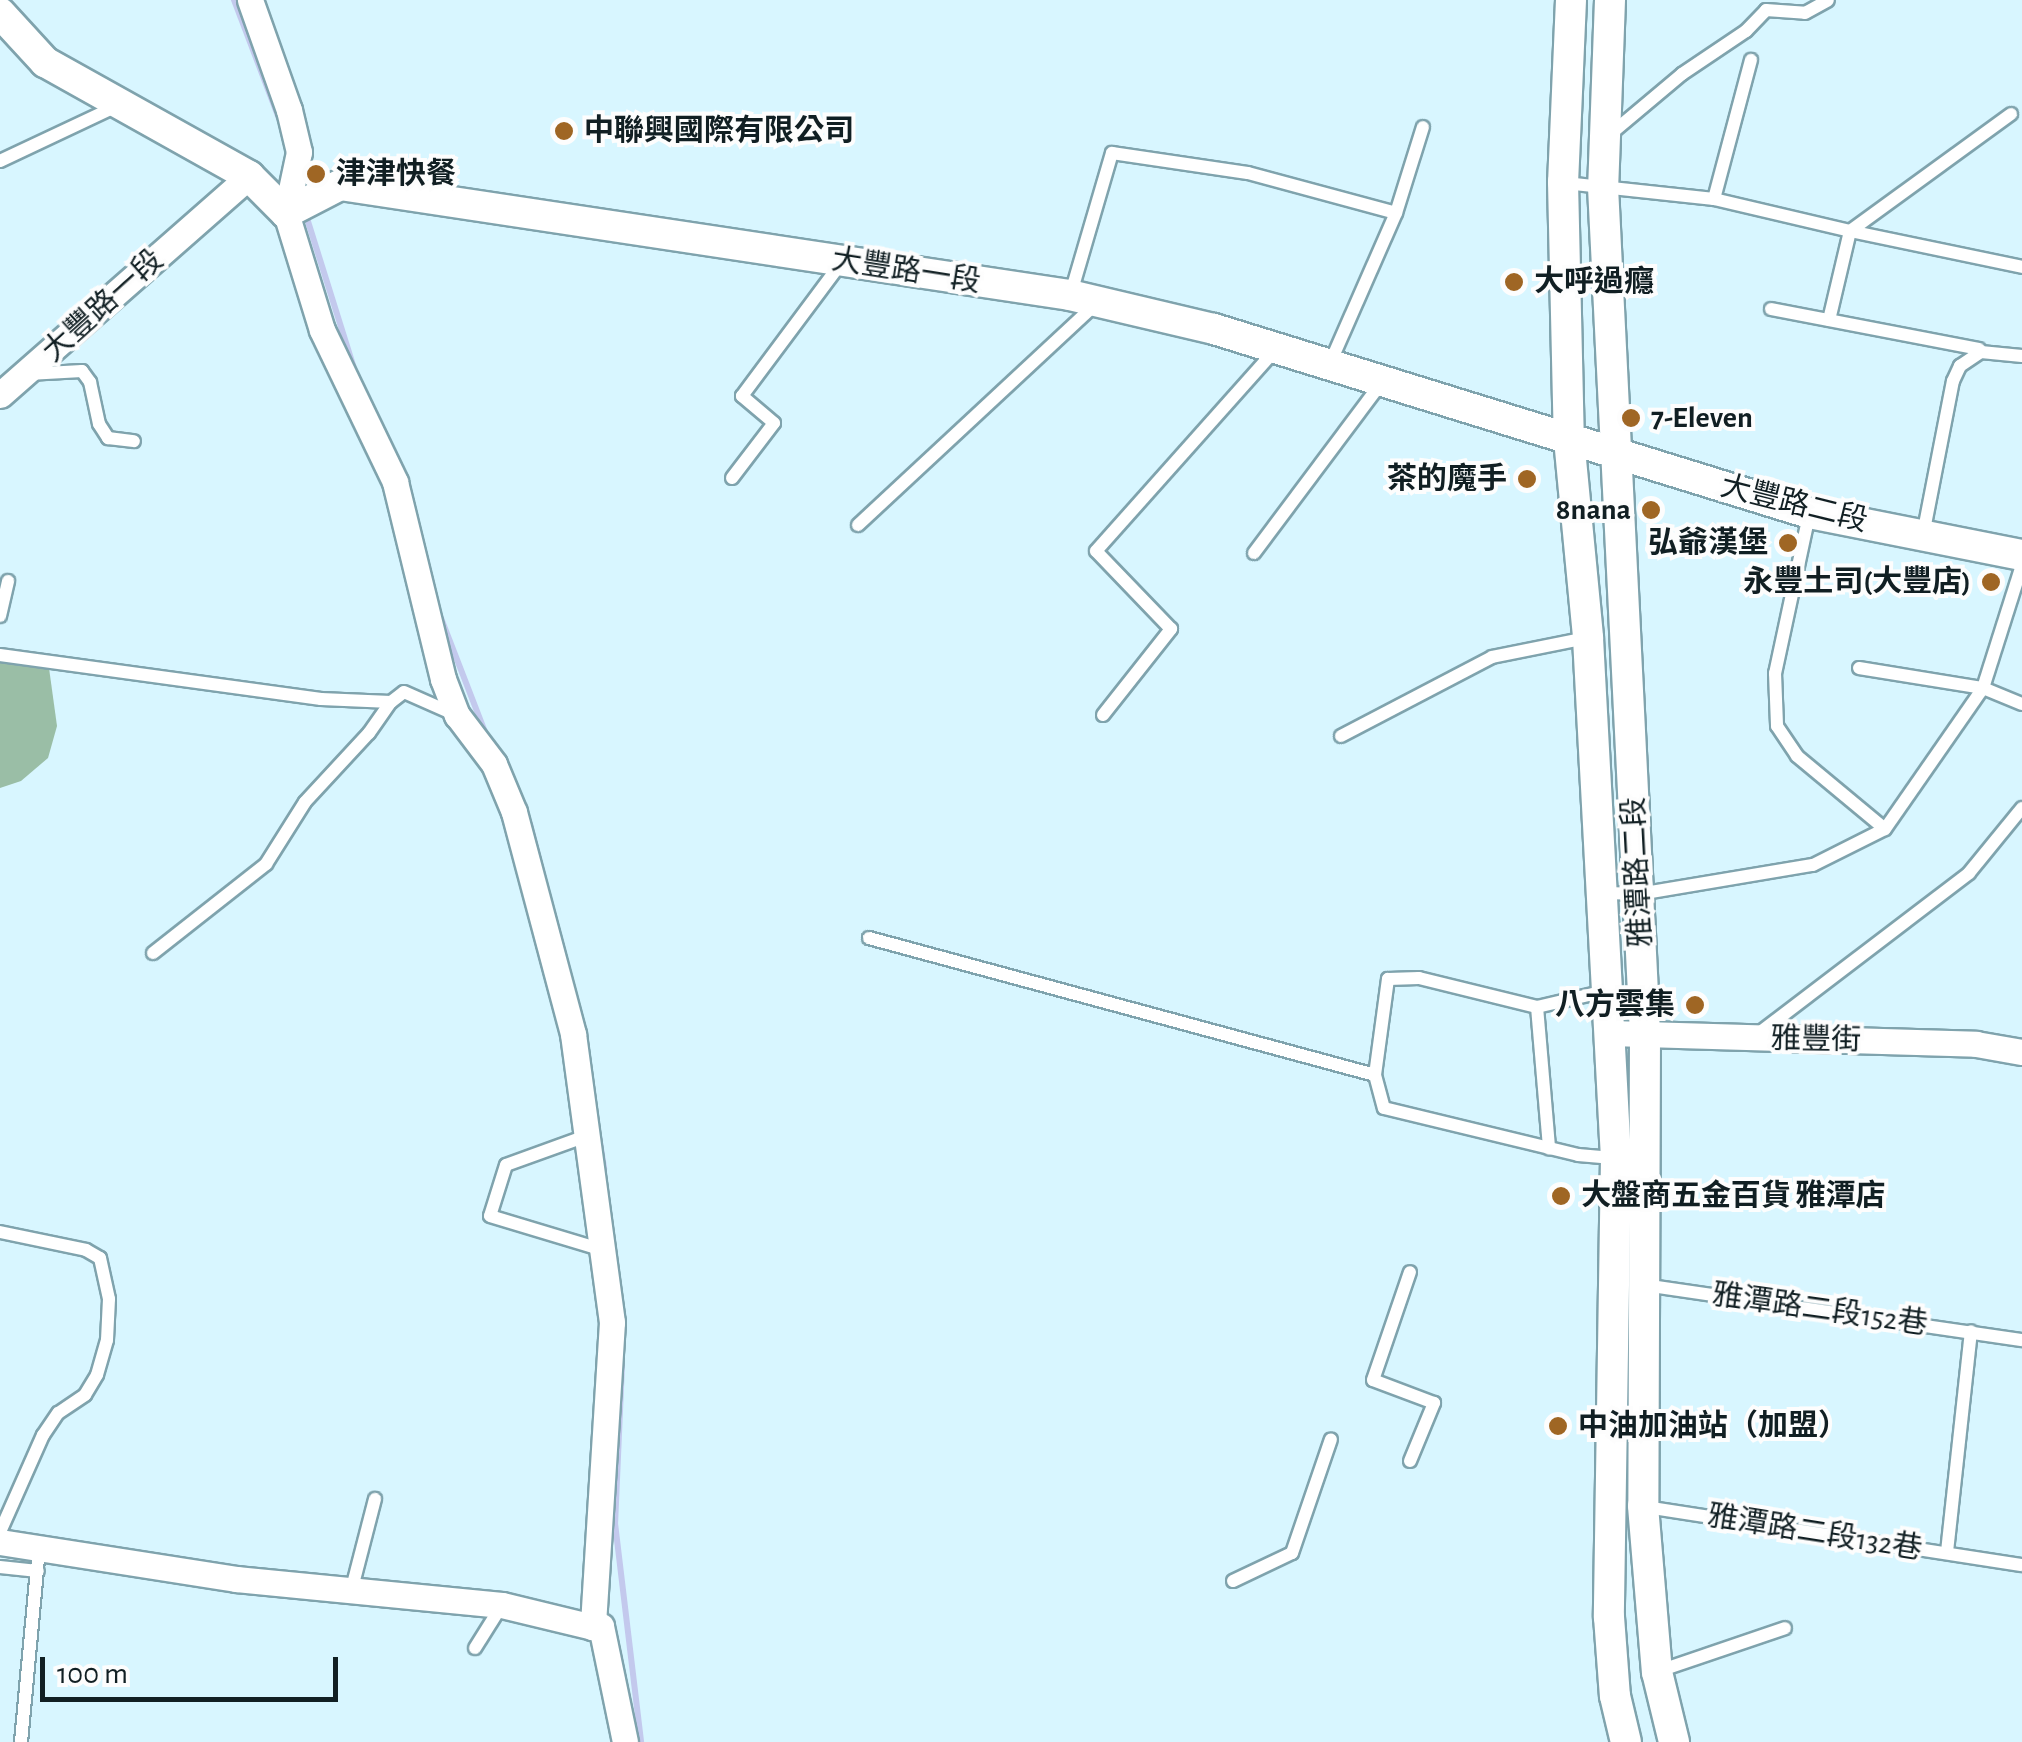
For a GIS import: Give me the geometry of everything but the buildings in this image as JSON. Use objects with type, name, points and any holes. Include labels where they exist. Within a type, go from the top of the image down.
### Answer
[{"type":"street","points":[[250,0],[290,110],[299,152],[286,213]]},
{"type":"street","name":"雅潭路二段","points":[[1571,0],[1563,182],[1569,440],[1588,638],[1616,1158],[1632,1286],[1643,1506],[1657,1672],[1674,1742]]},
{"type":"street","name":"雅潭路二段","points":[[1610,0],[1603,187],[1645,1035],[1632,1286],[1608,1504],[1610,1617],[1616,1696],[1626,1742]]},
{"type":"street","points":[[0,13],[44,62],[249,176],[286,213],[322,330],[395,482],[443,679],[456,715],[494,764],[514,812],[573,1034],[590,1135],[612,1322],[592,1627]]},
{"type":"street","name":"大豐路一段","points":[[0,395],[249,176]]},
{"type":"street","name":"大豐路一段","points":[[286,213],[340,185],[1084,298],[1277,348],[1569,440]]},
{"type":"street","name":"大豐路二段","points":[[1569,440],[1809,512],[2022,554]]},
{"type":"street","name":"雅豐街","points":[[1610,1033],[1976,1044],[2022,1052]]},
{"type":"street","points":[[0,1542],[39,1560],[502,1605],[592,1627],[602,1626],[625,1742]]},
{"type":"lane","points":[[1605,139],[1682,74],[1746,31],[1766,10],[1805,13],[1828,0]]},
{"type":"lane","points":[[1714,199],[1751,60]]},
{"type":"lane","points":[[0,161],[119,105]]},
{"type":"lane","points":[[1829,320],[1850,231],[2011,114]]},
{"type":"lane","points":[[1330,364],[1396,213],[1424,127]]},
{"type":"lane","points":[[858,525],[1084,298],[1112,153],[1248,173],[1396,213]]},
{"type":"lane","points":[[1563,182],[1714,199],[2022,267]]},
{"type":"lane","points":[[732,478],[774,423],[742,396],[842,260]]},
{"type":"lane","points":[[1771,309],[1979,349]]},
{"type":"lane","points":[[1102,715],[1171,628],[1096,551],[1277,348]]},
{"type":"lane","points":[[1923,535],[1953,380],[1960,366],[1982,352],[2022,356]]},
{"type":"lane","points":[[26,374],[82,372],[90,382],[99,424],[108,438],[134,441]]},
{"type":"lane","points":[[1254,553],[1384,380]]},
{"type":"lane","points":[[1809,512],[1775,672],[1777,726],[1797,756],[1884,829]]},
{"type":"lane","points":[[1600,893],[1640,894],[1812,865],[1884,829],[1983,688],[2022,565]]},
{"type":"lane","points":[[0,616],[8,581]]},
{"type":"lane","points":[[1341,736],[1492,657],[1588,638]]},
{"type":"lane","points":[[0,655],[321,698],[390,702]]},
{"type":"lane","points":[[1859,668],[1983,688],[2022,704]]},
{"type":"lane","points":[[153,954],[266,864],[305,802],[369,733],[390,702],[404,692],[456,715]]},
{"type":"lane","points":[[1752,1038],[1969,873],[2022,808]]},
{"type":"lane","points":[[869,938],[1375,1075]]},
{"type":"lane","points":[[1606,992],[1537,1007],[1419,978],[1388,978],[1375,1075],[1384,1108],[1550,1148],[1616,1158]]},
{"type":"lane","points":[[1537,1007],[1550,1148]]},
{"type":"lane","points":[[590,1135],[506,1165],[490,1216],[605,1250]]},
{"type":"lane","points":[[0,1232],[86,1250],[100,1258],[109,1299],[107,1340],[97,1375],[85,1395],[58,1412],[43,1435],[0,1532]]},
{"type":"lane","points":[[1410,1272],[1372,1380],[1434,1404],[1410,1460]]},
{"type":"lane","name":"雅潭路二段152巷","points":[[1632,1286],[2022,1340]]},
{"type":"lane","points":[[1947,1552],[1971,1331]]},
{"type":"lane","points":[[1233,1581],[1292,1553],[1331,1439]]},
{"type":"lane","points":[[352,1588],[375,1498]]},
{"type":"lane","name":"雅潭路二段132巷","points":[[1608,1504],[1643,1506],[2022,1566]]},
{"type":"lane","points":[[0,1568],[39,1560],[21,1742]]},
{"type":"lane","points":[[475,1648],[502,1605]]},
{"type":"lane","points":[[1657,1672],[1785,1628]]},
{"type":"green space","points":[[0,658],[49,668],[57,726],[48,758],[21,781],[0,788]]},
{"type":"waterway","points":[[234,0],[280,121]]},
{"type":"waterway","points":[[306,215],[356,375]]},
{"type":"waterway","points":[[441,618],[487,737]]},
{"type":"waterway","points":[[530,824],[543,875]]},
{"type":"waterway","points":[[599,1136],[604,1169]]},
{"type":"waterway","points":[[622,1365],[615,1523],[641,1742]]},
{"type":"place","name":"中聯興國際有限公司","points":[[564,131]]},
{"type":"place","name":"津津快餐","points":[[316,174]]},
{"type":"place","name":"大呼過癮","points":[[1514,282]]},
{"type":"place","name":"7-Eleven","points":[[1631,418]]},
{"type":"place","name":"茶的魔手","points":[[1527,479]]},
{"type":"place","name":"8nana","points":[[1651,510]]},
{"type":"place","name":"弘爺漢堡","points":[[1788,543]]},
{"type":"place","name":"永豐土司(大豐店)","points":[[1991,582]]},
{"type":"place","name":"八方雲集","points":[[1695,1005]]},
{"type":"place","name":"大盤商五金百貨 雅潭店","points":[[1561,1196]]},
{"type":"place","name":"中油加油站（加盟）","points":[[1558,1426]]}]
